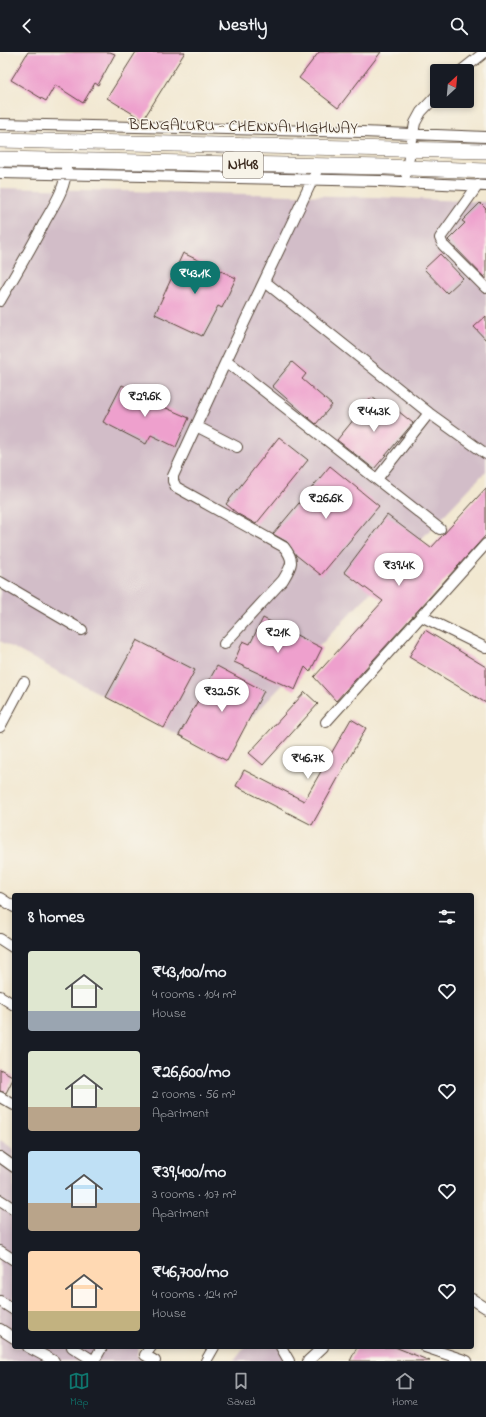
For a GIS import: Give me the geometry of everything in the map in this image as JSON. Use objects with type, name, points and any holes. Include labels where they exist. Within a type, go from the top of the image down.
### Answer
[{"type":"highway","name":"BENGALURU - CHENNAI HIGHWAY","points":[[0,140],[486,151]]},
{"type":"highway","name":"NH48","points":[[0,159],[66,168],[406,175],[486,171]]},
{"type":"street","points":[[470,64],[485,52]]},
{"type":"street","points":[[430,103],[417,117],[412,135],[406,175],[482,185]]},
{"type":"street","points":[[0,124],[486,137]]},
{"type":"street","points":[[0,173],[66,168],[64,183],[57,200],[0,301]]},
{"type":"street","points":[[224,644],[283,580],[292,561],[291,556],[284,547],[176,487],[173,481],[173,476],[316,173]]},
{"type":"street","points":[[482,185],[440,238],[443,244],[486,288]]},
{"type":"street","points":[[264,281],[429,413],[486,454]]},
{"type":"street","points":[[226,361],[440,529]]},
{"type":"street","points":[[377,479],[429,413]]},
{"type":"street","points":[[196,426],[237,448]]},
{"type":"street","points":[[326,722],[486,544]]},
{"type":"street","points":[[0,582],[82,630]]},
{"type":"street","points":[[421,616],[486,648]]},
{"type":"street","points":[[0,727],[24,682]]},
{"type":"street","points":[[0,898],[12,906]]},
{"type":"street","points":[[0,939],[12,947]]},
{"type":"street","points":[[0,996],[12,1004]]},
{"type":"street","points":[[0,1097],[12,1104]]},
{"type":"street","points":[[0,1157],[12,1166]]},
{"type":"street","points":[[0,1200],[12,1208]]},
{"type":"street","points":[[0,1251],[12,1259]]},
{"type":"street","points":[[474,1300],[486,1308]]},
{"type":"street","points":[[0,1301],[12,1309]]},
{"type":"street","points":[[0,1328],[12,1337]]},
{"type":"street","points":[[32,1349],[54,1361]]},
{"type":"street","points":[[75,1349],[94,1361],[101,1349]]},
{"type":"street","points":[[150,1349],[145,1355],[154,1361]]},
{"type":"street","points":[[206,1361],[213,1349]]},
{"type":"street","points":[[283,1349],[289,1361]]},
{"type":"street","points":[[308,1361],[322,1349]]},
{"type":"street","points":[[432,1349],[467,1361]]},
{"type":"shaded area","points":[[0,188],[373,197],[486,202],[486,471],[216,755],[0,641]]},
{"type":"shaded area","points":[[0,1140],[12,1148],[12,1349],[138,1349],[137,1355],[141,1361],[0,1360]]},
{"type":"shaded area","points":[[243,1349],[282,1349],[283,1361],[234,1361]]},
{"type":"building","points":[[28,52],[110,52],[115,54],[98,85],[95,83],[83,103],[55,85],[46,101],[11,80]]},
{"type":"building","points":[[136,52],[185,52],[143,120],[107,98]]},
{"type":"building","points":[[319,52],[381,52],[338,108],[299,78]]},
{"type":"building","points":[[480,203],[486,209],[486,279],[448,240],[465,223],[462,221]]},
{"type":"building","points":[[183,253],[236,278],[222,308],[218,306],[202,336],[155,314]]},
{"type":"building","points":[[440,254],[463,278],[447,293],[424,269]]},
{"type":"building","points":[[486,316],[486,340],[474,327]]},
{"type":"building","points":[[292,362],[306,374],[302,379],[332,405],[316,424],[272,386]]},
{"type":"building","points":[[122,385],[189,418],[176,447],[151,435],[146,444],[103,422]]},
{"type":"building","points":[[372,397],[395,415],[398,411],[413,423],[374,469],[337,440]]},
{"type":"building","points":[[279,437],[308,460],[256,524],[238,514],[226,504]]},
{"type":"building","points":[[330,466],[379,506],[321,575],[296,555],[287,542],[273,534]]},
{"type":"building","points":[[486,488],[486,535],[336,701],[314,677],[383,601],[344,572],[387,515],[431,548]]},
{"type":"building","points":[[263,618],[322,648],[310,672],[305,667],[295,690],[234,662],[243,641],[250,644]]},
{"type":"building","points":[[425,630],[486,667],[486,703],[409,657]]},
{"type":"building","points":[[137,640],[195,670],[164,728],[106,697]]},
{"type":"building","points":[[217,666],[264,691],[227,761],[179,735]]},
{"type":"building","points":[[305,692],[318,704],[263,765],[249,753]]},
{"type":"building","points":[[351,719],[366,728],[312,825],[236,786],[244,770],[304,801]]},
{"type":"building","points":[[0,1069],[12,1076],[12,1081],[6,1093],[0,1091]]},
{"type":"building","points":[[356,1349],[400,1349],[430,1361],[350,1361]]}]
